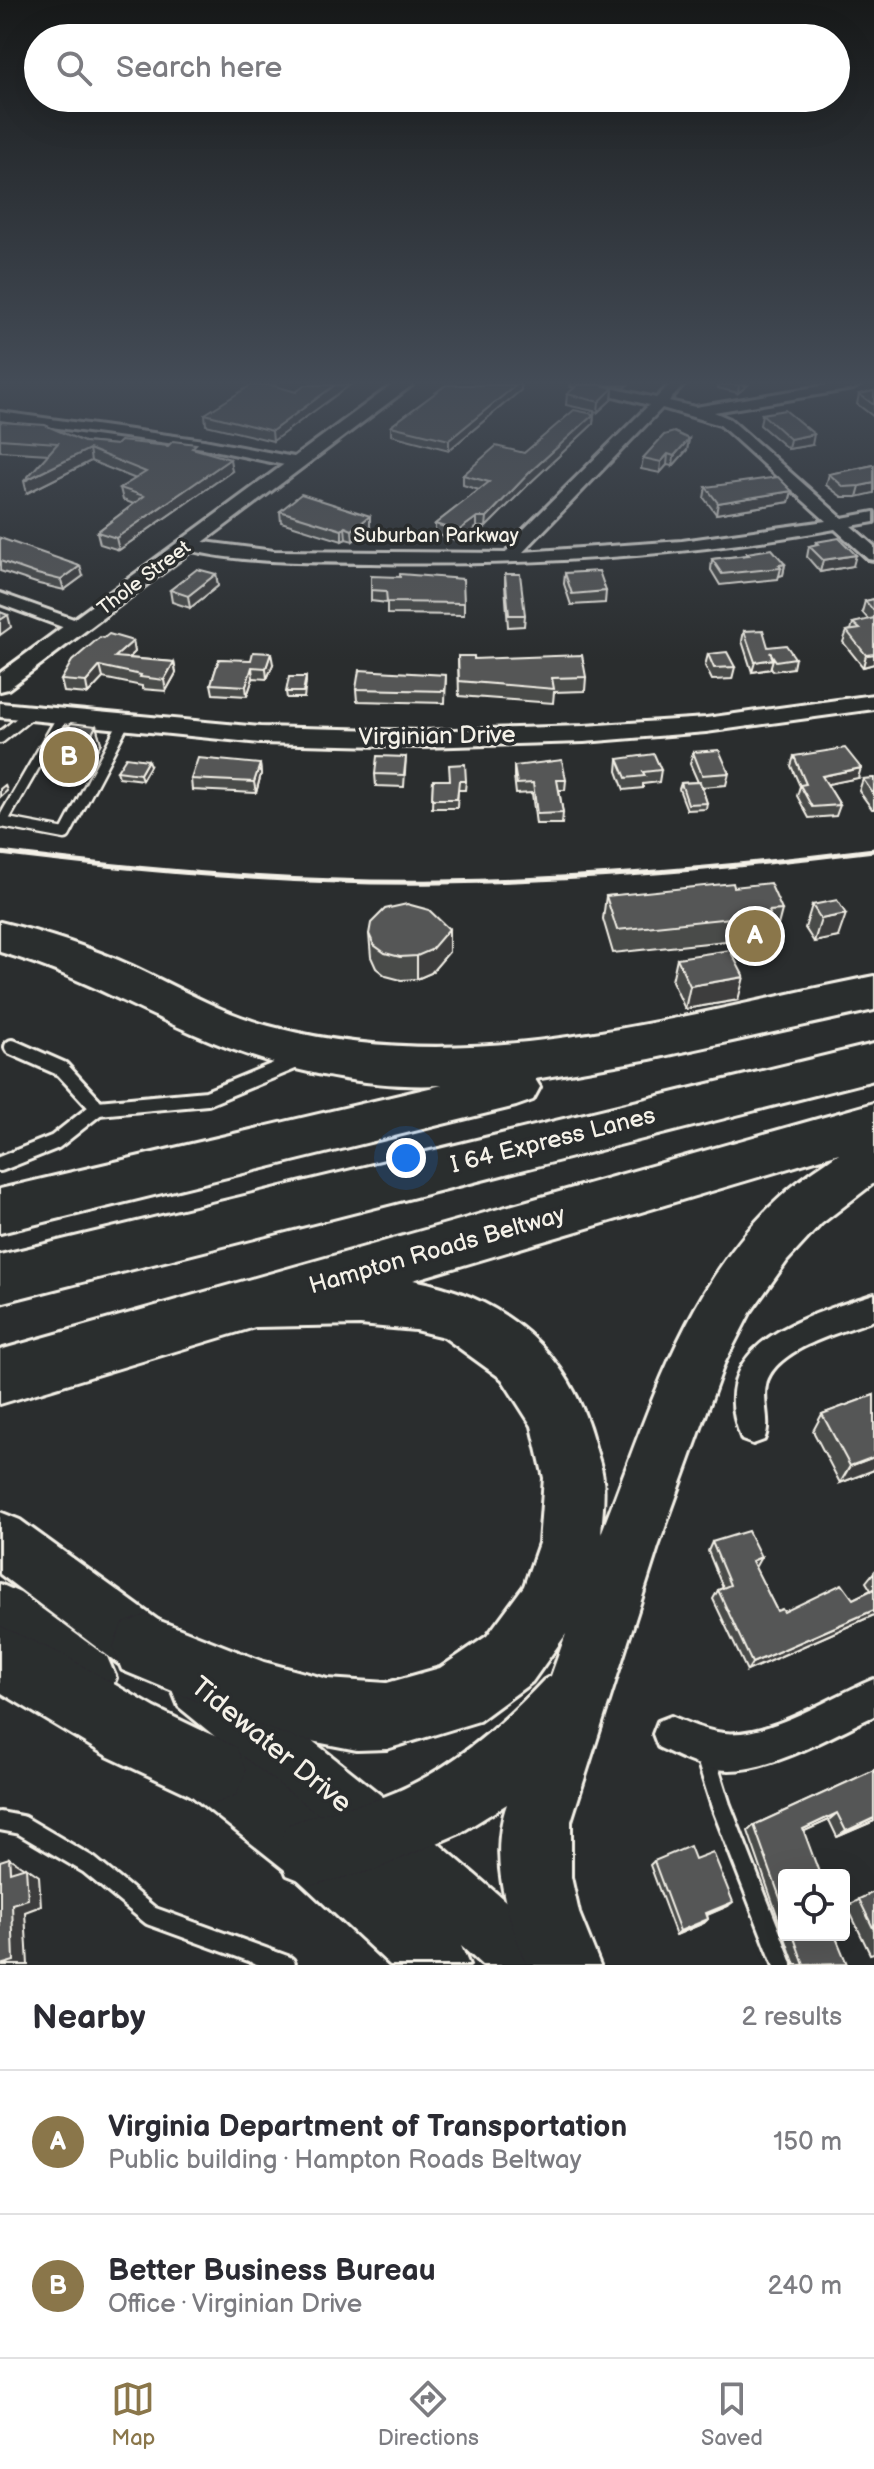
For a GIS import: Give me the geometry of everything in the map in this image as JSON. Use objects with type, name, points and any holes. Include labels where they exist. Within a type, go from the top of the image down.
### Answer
[{"type":"highway","points":[[0,937],[89,966],[229,1031],[313,1055],[382,1066],[432,1069],[550,1062],[874,993]]},
{"type":"highway","points":[[0,1211],[458,1100],[874,1008]]},
{"type":"highway","name":"I 64 Express Lanes","points":[[0,1279],[874,1062]]},
{"type":"highway","name":"Hampton Roads Beltway","points":[[0,1377],[874,1123]]},
{"type":"highway","points":[[563,1965],[543,1913],[533,1856],[536,1821],[627,1547],[709,1335],[731,1296],[769,1245],[803,1208],[874,1155]]},
{"type":"highway","points":[[145,1647],[303,1707],[344,1716],[387,1716],[421,1710],[452,1698],[489,1677],[520,1650],[540,1623],[562,1578],[572,1540],[577,1501],[574,1465],[565,1431],[551,1400],[515,1353],[490,1333],[439,1310],[377,1302],[315,1300],[253,1303]]},
{"type":"highway","name":"Tidewater Drive","points":[[0,1540],[145,1647]]},
{"type":"highway","points":[[0,1613],[212,1771],[312,1850],[381,1833],[445,1806],[538,1737],[578,1690]]},
{"type":"highway","points":[[0,1658],[39,1677],[131,1732],[212,1771]]},
{"type":"main road","name":"Tidewater Drive","points":[[145,1647],[381,1833],[530,1965]]},
{"type":"main road","points":[[312,1850],[437,1965]]},
{"type":"street","name":"Thole Street","points":[[0,684],[281,477]]},
{"type":"street","points":[[515,558],[514,551],[522,541],[586,477]]},
{"type":"street","points":[[787,477],[874,555]]},
{"type":"street","name":"Suburban Parkway","points":[[189,545],[258,556],[419,560],[515,558],[661,550],[874,517]]},
{"type":"street","points":[[0,598],[79,627]]},
{"type":"street","name":"Virginian Drive","points":[[0,710],[260,735],[422,739],[584,734],[706,725],[874,702]]},
{"type":"street","points":[[753,1429],[748,1399],[751,1378],[764,1356],[807,1332],[874,1307]]},
{"type":"street","points":[[687,1742],[732,1752],[754,1749],[874,1697]]},
{"type":"lane","points":[[0,738],[31,713]]},
{"type":"lane","points":[[63,716],[2,822],[65,834],[124,722]]},
{"type":"lane","points":[[12,1047],[62,1069],[98,1108]]},
{"type":"lane","points":[[0,1164],[55,1142],[98,1108],[207,1098],[313,1055]]},
{"type":"lane","points":[[687,1742],[713,1790],[773,1933],[783,1965]]},
{"type":"lane","points":[[0,1821],[21,1825],[89,1865],[151,1916],[286,1965]]},
{"type":"building","points":[[138,477],[204,477],[116,538],[97,532],[144,496],[120,488]]},
{"type":"building","points":[[469,477],[526,477],[487,517],[477,517],[458,531],[435,524],[489,482]]},
{"type":"building","points":[[778,477],[792,491],[718,503],[706,487]]},
{"type":"building","points":[[832,477],[874,477],[874,483],[844,487]]},
{"type":"building","points":[[301,494],[370,516],[352,530],[345,527],[342,530],[280,511]]},
{"type":"building","points":[[0,538],[80,566],[61,580],[37,574],[0,561]]},
{"type":"building","points":[[839,538],[856,555],[823,560],[809,546],[818,544],[816,542]]},
{"type":"building","points":[[772,549],[785,564],[779,565],[781,568],[722,574],[712,559],[749,555],[747,553]]},
{"type":"building","points":[[197,569],[216,574],[188,596],[170,590]]},
{"type":"building","points":[[599,571],[606,591],[572,594],[565,573]]},
{"type":"building","points":[[400,574],[463,579],[464,603],[387,602],[386,591],[371,590],[371,576],[400,577]]},
{"type":"building","points":[[505,574],[520,574],[525,615],[509,615]]},
{"type":"building","points":[[874,599],[874,611],[865,601]]},
{"type":"building","points":[[874,618],[874,654],[866,655],[847,631],[860,629],[853,623]]},
{"type":"building","points":[[763,630],[768,647],[786,645],[795,658],[776,661],[770,652],[773,659],[755,662],[744,631]]},
{"type":"building","points":[[109,634],[133,641],[115,657],[174,662],[164,680],[100,666],[86,682],[61,680],[72,661],[100,637]]},
{"type":"building","points":[[253,652],[271,653],[266,668],[252,667],[246,686],[211,684],[219,659],[251,660]]},
{"type":"building","points":[[727,652],[735,667],[714,668],[708,654]]},
{"type":"building","points":[[582,655],[586,677],[552,678],[554,689],[459,681],[458,656],[474,656],[474,659]]},
{"type":"building","points":[[359,670],[446,675],[445,691],[356,689]]},
{"type":"building","points":[[289,677],[306,677],[303,692],[286,692]]},
{"type":"building","points":[[71,723],[96,726],[78,759],[52,756]]},
{"type":"building","points":[[845,748],[861,768],[822,776],[840,805],[812,807],[800,785],[806,784],[794,756]]},
{"type":"building","points":[[719,750],[729,773],[702,775],[693,752]]},
{"type":"building","points":[[654,754],[661,770],[626,778],[618,759]]},
{"type":"building","points":[[377,756],[406,757],[404,775],[375,774]]},
{"type":"building","points":[[126,757],[148,760],[140,774],[117,771]]},
{"type":"building","points":[[198,758],[260,764],[254,782],[191,779]]},
{"type":"building","points":[[562,760],[566,780],[557,780],[563,813],[537,814],[533,783],[517,784],[514,766]]},
{"type":"building","points":[[465,764],[466,781],[459,781],[457,799],[432,799],[433,780],[450,780],[449,765]]},
{"type":"building","points":[[874,778],[874,795],[863,779]]},
{"type":"building","points":[[700,782],[707,803],[688,804],[681,783]]},
{"type":"building","points":[[733,883],[734,887],[770,883],[782,910],[769,911],[770,914],[617,930],[606,896]]},
{"type":"building","points":[[837,900],[846,914],[821,919],[812,905]]},
{"type":"building","points":[[407,904],[429,910],[449,929],[431,950],[417,956],[400,957],[385,953],[374,945],[369,934],[371,923],[385,909]]},
{"type":"building","points":[[730,950],[744,977],[690,986],[677,958]]},
{"type":"building","points":[[874,1395],[874,1457],[850,1466],[822,1414]]},
{"type":"building","points":[[748,1531],[761,1557],[752,1561],[777,1611],[782,1609],[784,1612],[842,1584],[853,1599],[874,1589],[874,1610],[752,1663],[718,1590],[730,1585],[712,1542]]},
{"type":"building","points":[[874,1770],[874,1818],[846,1831],[837,1813],[803,1829],[818,1869],[778,1869],[778,1892],[754,1825]]},
{"type":"building","points":[[690,1846],[695,1859],[713,1852],[733,1902],[706,1913],[708,1919],[680,1931],[654,1861]]},
{"type":"building","points":[[9,1858],[10,1872],[26,1867],[28,1899],[12,1904],[14,1961],[0,1965],[0,1861]]},
{"type":"building","points":[[874,1892],[874,1930],[859,1899]]},
{"type":"building","points":[[795,1941],[837,1941],[847,1964],[804,1965]]},
{"type":"railway","points":[[0,853],[220,875],[330,881],[440,882],[658,872],[874,850]]},
{"type":"place","name":"Better Business Bureau","points":[[69,757]]},
{"type":"place","name":"Virginia Department of Transportation","points":[[755,936]]}]
